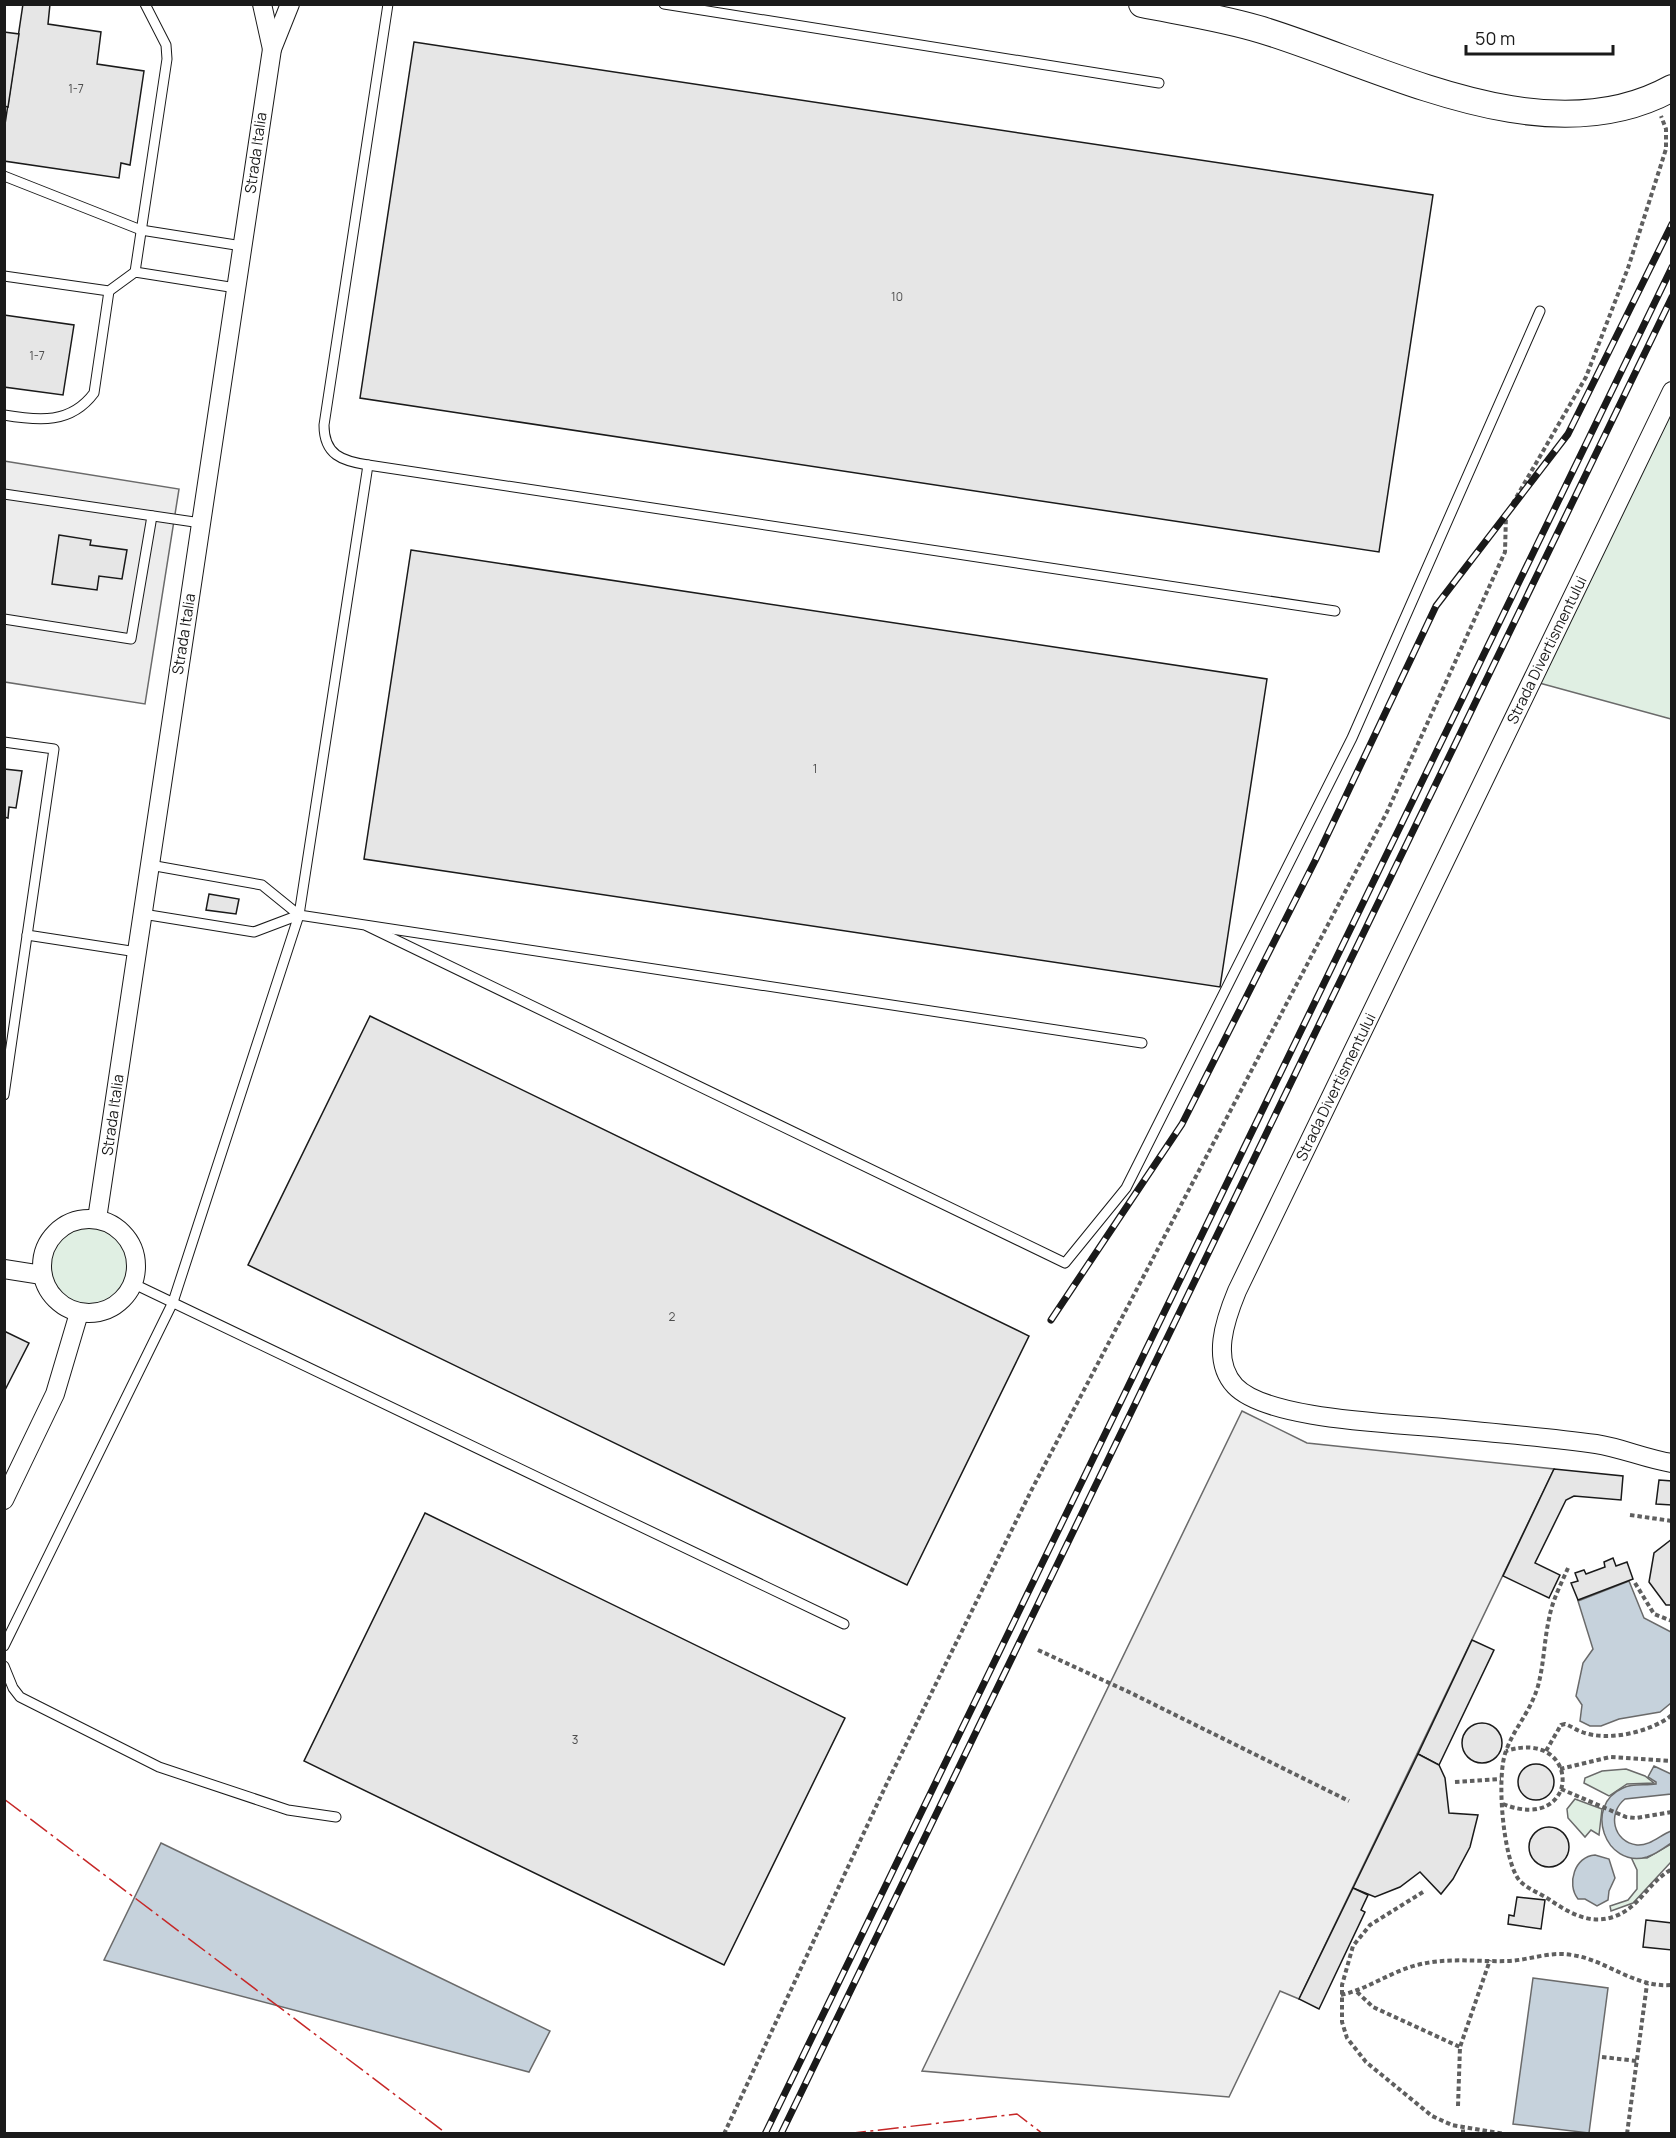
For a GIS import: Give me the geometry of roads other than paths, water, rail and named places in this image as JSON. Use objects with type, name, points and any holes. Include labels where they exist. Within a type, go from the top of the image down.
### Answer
[{"type":"main road","points":[[1142,4],[1260,29],[1467,100],[1515,111],[1577,115],[1604,113],[1631,107],[1663,93]]},
{"type":"street","name":"Strada Italia","points":[[262,4],[272,48]]},
{"type":"street","name":"Strada Italia","points":[[97,1219],[272,48],[290,4]]},
{"type":"street","name":"Strada Divertismentului","points":[[1671,391],[1237,1291],[1227,1316],[1222,1350],[1227,1375],[1237,1388],[1251,1397],[1292,1410],[1343,1418],[1599,1445],[1671,1462]]},
{"type":"street","points":[[97,1219],[111,1224],[122,1232],[131,1243],[137,1263],[134,1284],[117,1305],[92,1314],[66,1308],[47,1288],[42,1275],[45,1249],[60,1228],[72,1222],[97,1219]]},
{"type":"street","points":[[4,1269],[42,1275]]},
{"type":"street","points":[[4,1500],[55,1394],[79,1312]]},
{"type":"lane","points":[[135,272],[167,52],[145,4]]},
{"type":"lane","points":[[388,4],[324,425],[328,448],[335,456],[346,461],[368,465],[1335,611]]},
{"type":"lane","points":[[664,4],[1159,83]]},
{"type":"lane","points":[[4,176],[141,231],[242,246]]},
{"type":"lane","points":[[4,276],[109,291],[135,272],[236,288]]},
{"type":"lane","points":[[4,415],[46,420],[77,411],[86,403],[94,393],[109,291]]},
{"type":"lane","points":[[367,926],[1065,1263],[1126,1188],[1352,738],[1540,311]]},
{"type":"lane","points":[[4,1646],[173,1302],[298,915],[368,465]]},
{"type":"lane","points":[[4,494],[201,523]]},
{"type":"lane","points":[[4,620],[131,639],[152,516]]},
{"type":"lane","points":[[4,742],[54,749],[4,1095]]},
{"type":"lane","points":[[150,866],[262,885],[298,915]]},
{"type":"lane","points":[[143,914],[254,932],[298,915],[1142,1042]]},
{"type":"lane","points":[[27,935],[137,952]]},
{"type":"lane","points":[[134,1284],[844,1624]]},
{"type":"lane","points":[[4,1666],[13,1688],[20,1697],[159,1767],[288,1810],[336,1817]]},
{"type":"railway","points":[[1051,1320],[1182,1124],[1315,861],[1436,606],[1568,434],[1672,224]]},
{"type":"railway","points":[[765,2134],[1672,267]]},
{"type":"railway","points":[[781,2134],[1672,297]]}]
